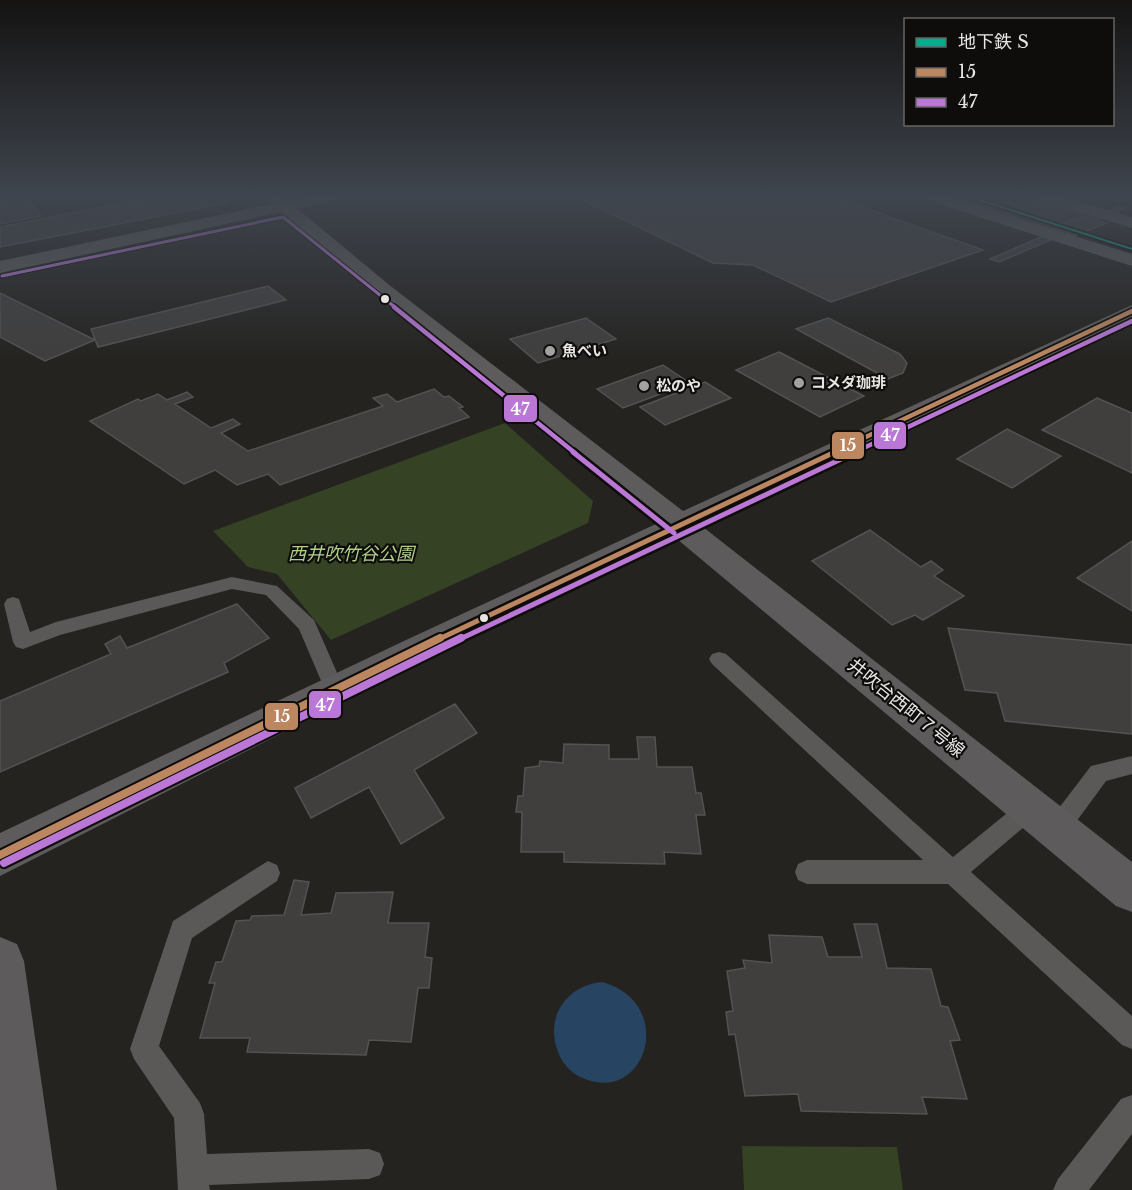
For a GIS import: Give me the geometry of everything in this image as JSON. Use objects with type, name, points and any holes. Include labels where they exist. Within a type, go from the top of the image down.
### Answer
[{"type":"street","points":[[0,267],[69,251]]},
{"type":"street","name":"井吹台西町７号線","points":[[337,251],[381,288],[455,343],[1132,890]]},
{"type":"street","points":[[1102,251],[1132,260]]},
{"type":"street","points":[[0,855],[418,650],[1129,314]]},
{"type":"street","points":[[0,961],[28,1190]]},
{"type":"lane","points":[[13,604],[23,642],[56,629],[132,611],[232,583],[271,590],[307,625],[335,691]]},
{"type":"lane","points":[[719,659],[1132,1035]]},
{"type":"lane","points":[[807,872],[953,872],[1043,818],[1099,773],[1132,765]]},
{"type":"lane","points":[[268,873],[182,930],[144,1049],[189,1114],[193,1180],[369,1164]]},
{"type":"lane","points":[[1069,1190],[1132,1110]]},
{"type":"green space","name":"西井吹竹谷公園","points":[[505,423],[593,501],[588,523],[331,640],[277,574],[248,567],[213,531]]},
{"type":"green space","points":[[742,1146],[897,1147],[903,1190],[744,1190]]},
{"type":"water","points":[[602,982],[625,993],[639,1009],[646,1028],[645,1047],[638,1064],[625,1077],[607,1083],[585,1079],[570,1070],[558,1052],[554,1034],[558,1012],[564,1002],[580,988]]},
{"type":"building","points":[[687,251],[981,251],[831,302],[753,265],[713,263]]},
{"type":"building","points":[[1010,251],[1026,251],[999,262],[990,259]]},
{"type":"building","points":[[268,286],[286,300],[98,347],[91,329]]},
{"type":"building","points":[[0,293],[95,340],[45,361],[0,337]]},
{"type":"building","name":"魚べい","points":[[586,318],[616,339],[538,363],[510,339]]},
{"type":"building","points":[[828,318],[900,354],[907,363],[903,373],[888,379],[796,329]]},
{"type":"building","name":"コメダ珈琲","points":[[779,352],[864,396],[820,417],[736,370]]},
{"type":"building","name":"松のや","points":[[663,365],[690,383],[623,408],[597,389]]},
{"type":"building","points":[[705,382],[731,398],[665,425],[640,407]]},
{"type":"building","points":[[434,389],[444,397],[449,396],[463,407],[459,408],[469,417],[280,485],[268,474],[237,485],[215,470],[184,484],[90,421],[138,399],[141,401],[158,394],[167,400],[187,392],[193,397],[175,404],[211,428],[233,419],[240,424],[221,433],[248,451],[383,406],[373,398],[387,394],[397,402]]},
{"type":"building","points":[[1097,398],[1132,413],[1132,473],[1042,430]]},
{"type":"building","points":[[1007,429],[1061,456],[1012,488],[957,459]]},
{"type":"building","points":[[870,530],[921,567],[931,561],[943,570],[934,576],[964,596],[923,620],[915,615],[892,625],[812,561]]},
{"type":"building","points":[[1132,541],[1132,611],[1077,578]]},
{"type":"building","points":[[237,604],[269,638],[224,663],[228,672],[0,772],[0,701],[111,654],[105,644],[120,636],[127,648]]},
{"type":"building","points":[[948,628],[1132,645],[1132,734],[1005,721],[997,693],[965,690]]},
{"type":"building","points":[[455,704],[477,733],[414,770],[444,818],[401,844],[369,787],[311,818],[295,788]]},
{"type":"building","points":[[637,737],[655,737],[657,767],[692,767],[696,793],[701,793],[705,815],[696,815],[701,854],[664,852],[665,864],[564,862],[564,852],[521,852],[522,812],[516,812],[518,796],[523,796],[525,768],[539,766],[540,761],[563,763],[564,744],[609,745],[609,759],[639,759]]},
{"type":"building","points":[[294,880],[309,882],[301,915],[331,913],[336,893],[393,892],[388,923],[429,923],[425,957],[432,958],[429,988],[418,988],[411,1042],[369,1040],[366,1055],[247,1052],[250,1038],[200,1038],[215,983],[209,983],[216,962],[222,962],[236,921],[250,920],[252,916],[284,915]]},
{"type":"building","points":[[854,924],[877,924],[887,968],[931,969],[941,1006],[948,1007],[960,1040],[950,1041],[967,1099],[922,1097],[927,1114],[801,1111],[798,1094],[745,1096],[735,1034],[729,1035],[726,1012],[733,1011],[727,971],[745,968],[743,960],[772,963],[769,935],[822,937],[828,957],[862,957]]},
{"type":"transit line","name":"47","points":[[2,276],[123,251]]},
{"type":"transit line","name":"47","points":[[324,251],[674,533]]},
{"type":"transit line","name":"15","points":[[0,855],[418,649],[1132,311]]},
{"type":"transit line","name":"47","points":[[4,863],[422,657],[1132,321]]},
{"type":"place","name":"魚べい","points":[[550,351]]},
{"type":"place","name":"コメダ珈琲","points":[[799,383]]},
{"type":"place","name":"松のや","points":[[644,386]]}]
